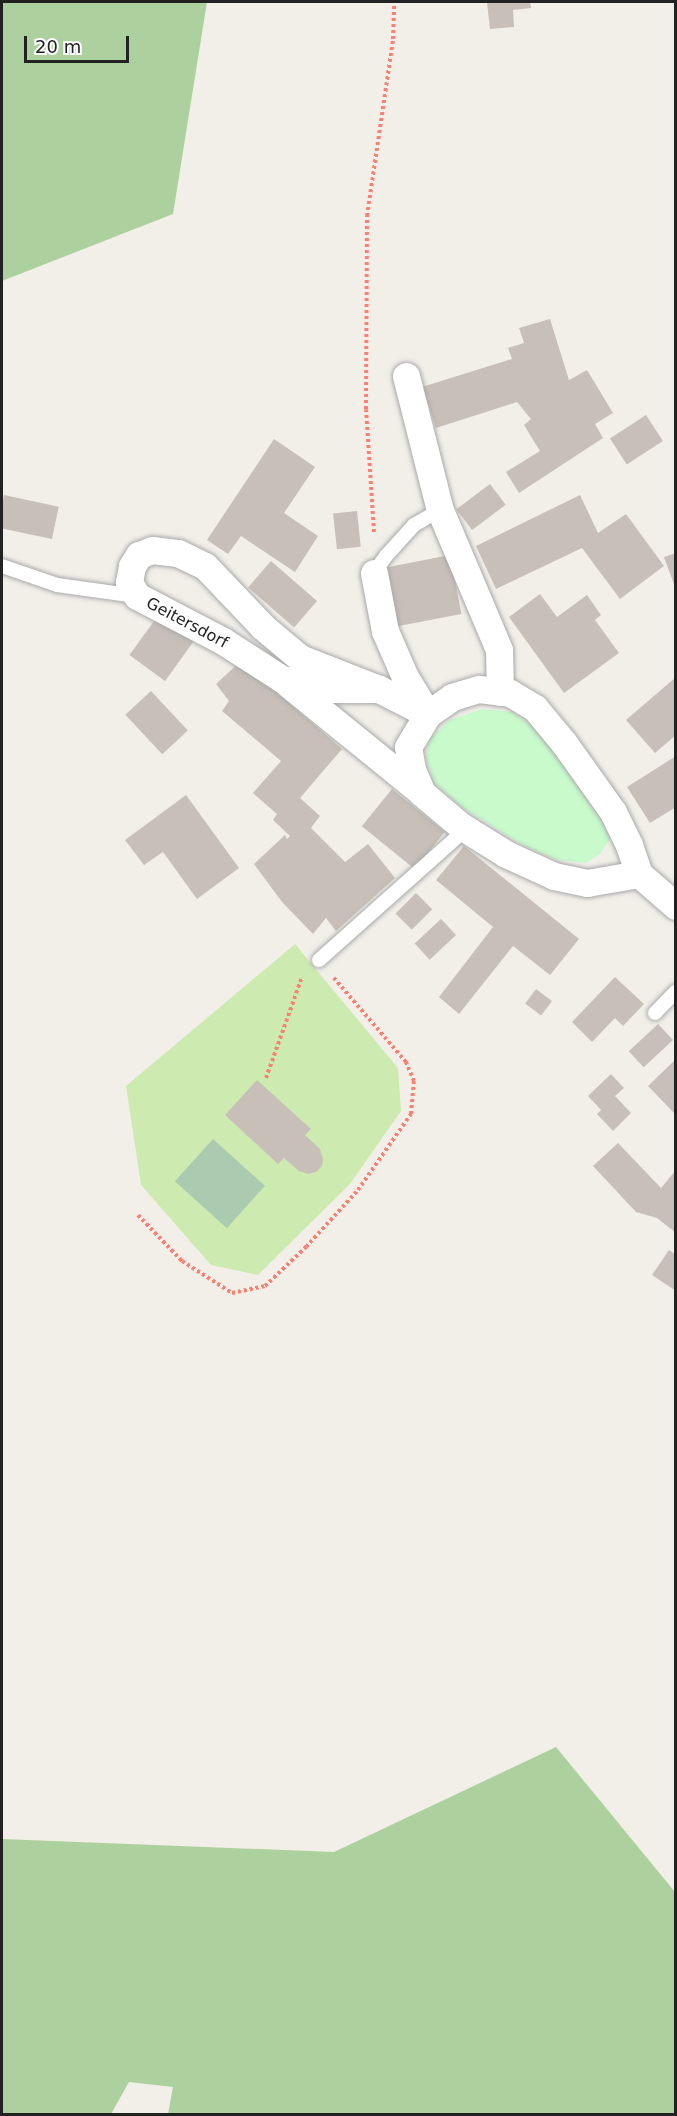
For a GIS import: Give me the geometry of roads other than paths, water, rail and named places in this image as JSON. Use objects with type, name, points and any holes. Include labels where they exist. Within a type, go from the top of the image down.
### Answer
[{"type":"street","points":[[406,376],[440,510],[499,650],[500,692]]},
{"type":"street","name":"Geitersdorf","points":[[379,689],[322,689],[282,679],[223,641],[136,596],[129,582],[132,566],[139,555],[152,550],[178,553],[205,566],[262,627],[300,658],[379,689],[428,714]]},
{"type":"street","points":[[374,573],[385,631],[405,677],[428,714]]},
{"type":"street","points":[[282,679],[466,829],[506,854],[554,876],[586,883],[639,874]]},
{"type":"street","points":[[422,793],[412,769],[408,747],[428,714],[452,697],[479,689],[510,693],[535,708],[564,743],[613,812],[629,845],[639,874],[675,906]]},
{"type":"lane","points":[[374,573],[414,525],[440,510]]},
{"type":"lane","points":[[2,566],[57,585],[136,596]]},
{"type":"lane","points":[[318,960],[466,829]]},
{"type":"lane","points":[[655,1013],[675,991]]}]
